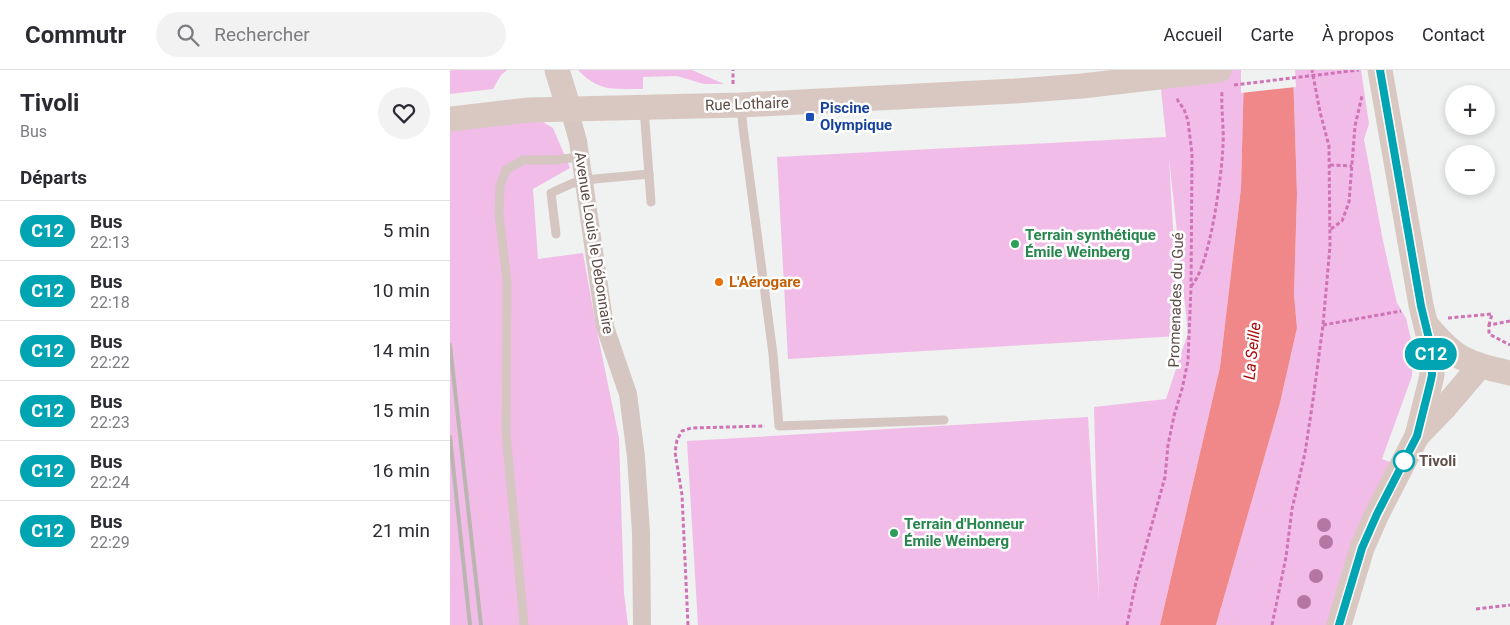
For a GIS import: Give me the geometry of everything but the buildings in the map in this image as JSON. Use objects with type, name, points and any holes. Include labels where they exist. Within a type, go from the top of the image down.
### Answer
[{"type":"street","name":"Avenue Louis le Débonnaire","points":[[557,70],[578,141],[605,327],[628,394],[636,457],[641,532],[642,625]]},
{"type":"street","points":[[1339,625],[1362,548],[1377,514],[1417,436],[1432,375],[1431,352],[1426,324],[1373,71]]},
{"type":"street","name":"Rue Lothaire","points":[[450,119],[529,110],[741,105],[1015,91],[1193,73],[1219,81]]},
{"type":"street","points":[[1426,324],[1452,353],[1480,366],[1510,373]]},
{"type":"street","points":[[1417,436],[1480,366]]},
{"type":"lane","points":[[741,105],[742,127],[773,354],[778,426],[944,420]]},
{"type":"lane","points":[[644,108],[651,202]]},
{"type":"lane","points":[[524,625],[506,433],[508,318],[507,282],[499,214],[500,186],[506,170],[523,160],[554,160],[580,157]]},
{"type":"lane","points":[[556,234],[550,193],[573,183],[649,174]]},
{"type":"path","points":[[1272,625],[1286,557],[1292,509],[1305,453],[1313,400],[1323,325],[1330,230],[1329,146],[1312,70]]},
{"type":"path","points":[[1330,230],[1342,221],[1349,202],[1355,126],[1365,81],[1373,71]]},
{"type":"path","points":[[1191,286],[1196,281],[1204,260],[1219,191],[1223,144],[1219,81],[1373,71]]},
{"type":"path","name":"Promenades du Gué","points":[[1127,625],[1136,582],[1166,477],[1172,426],[1188,361],[1191,286],[1192,154],[1188,121],[1184,110],[1178,101],[1176,92],[1162,93],[1161,77]]},
{"type":"path","points":[[1330,165],[1352,166]]},
{"type":"path","points":[[1510,320],[1489,325],[1489,334],[1510,345]]},
{"type":"path","points":[[688,625],[682,494],[675,452],[677,440],[682,431],[691,428],[778,426]]},
{"type":"path","points":[[1476,609],[1510,605]]},
{"type":"shaded area","points":[[450,70],[507,70],[501,75],[493,89],[450,94]]},
{"type":"shaded area","points":[[578,70],[692,70],[724,84],[704,84],[677,76],[643,77],[643,89],[615,89],[600,86]]},
{"type":"shaded area","points":[[1159,70],[1244,70],[1241,188],[1220,367],[1160,625],[698,625],[687,441],[1088,417],[1099,601],[1094,407],[1166,399],[1188,333],[1169,158],[1179,336],[788,359],[777,157],[1166,137]]},
{"type":"shaded area","points":[[1293,70],[1361,70],[1369,124],[1364,139],[1397,303],[1406,318],[1413,348],[1412,376],[1382,459],[1390,462],[1350,547],[1329,625],[1216,625],[1280,403],[1297,328],[1294,295],[1297,194]]},
{"type":"shaded area","points":[[533,116],[553,128],[570,168],[533,189],[538,259],[583,253],[619,438],[624,593],[628,625],[450,625],[450,125]]},
{"type":"water","name":"La Seille","points":[[1293,70],[1297,194],[1294,295],[1297,328],[1280,403],[1216,625],[1160,625],[1220,367],[1241,188],[1244,71]]},
{"type":"pier","points":[[1241,70],[1295,70],[1296,87],[1241,93]]},
{"type":"railway","points":[[450,345],[481,625]]},
{"type":"railway","points":[[450,437],[470,625]]},
{"type":"bus line","name":"C12","points":[[1339,625],[1362,548],[1377,514],[1417,436],[1432,375],[1430,343],[1421,306],[1380,70]]},
{"type":"place","name":"Piscine Olympique","points":[[810,117]]},
{"type":"place","name":"Terrain synthétique Émile Weinberg","points":[[1015,244]]},
{"type":"place","name":"L'Aérogare","points":[[719,282]]},
{"type":"place","name":"Tivoli","points":[[1404,461]]},
{"type":"place","name":"Terrain d'Honneur Émile Weinberg","points":[[894,533]]}]
